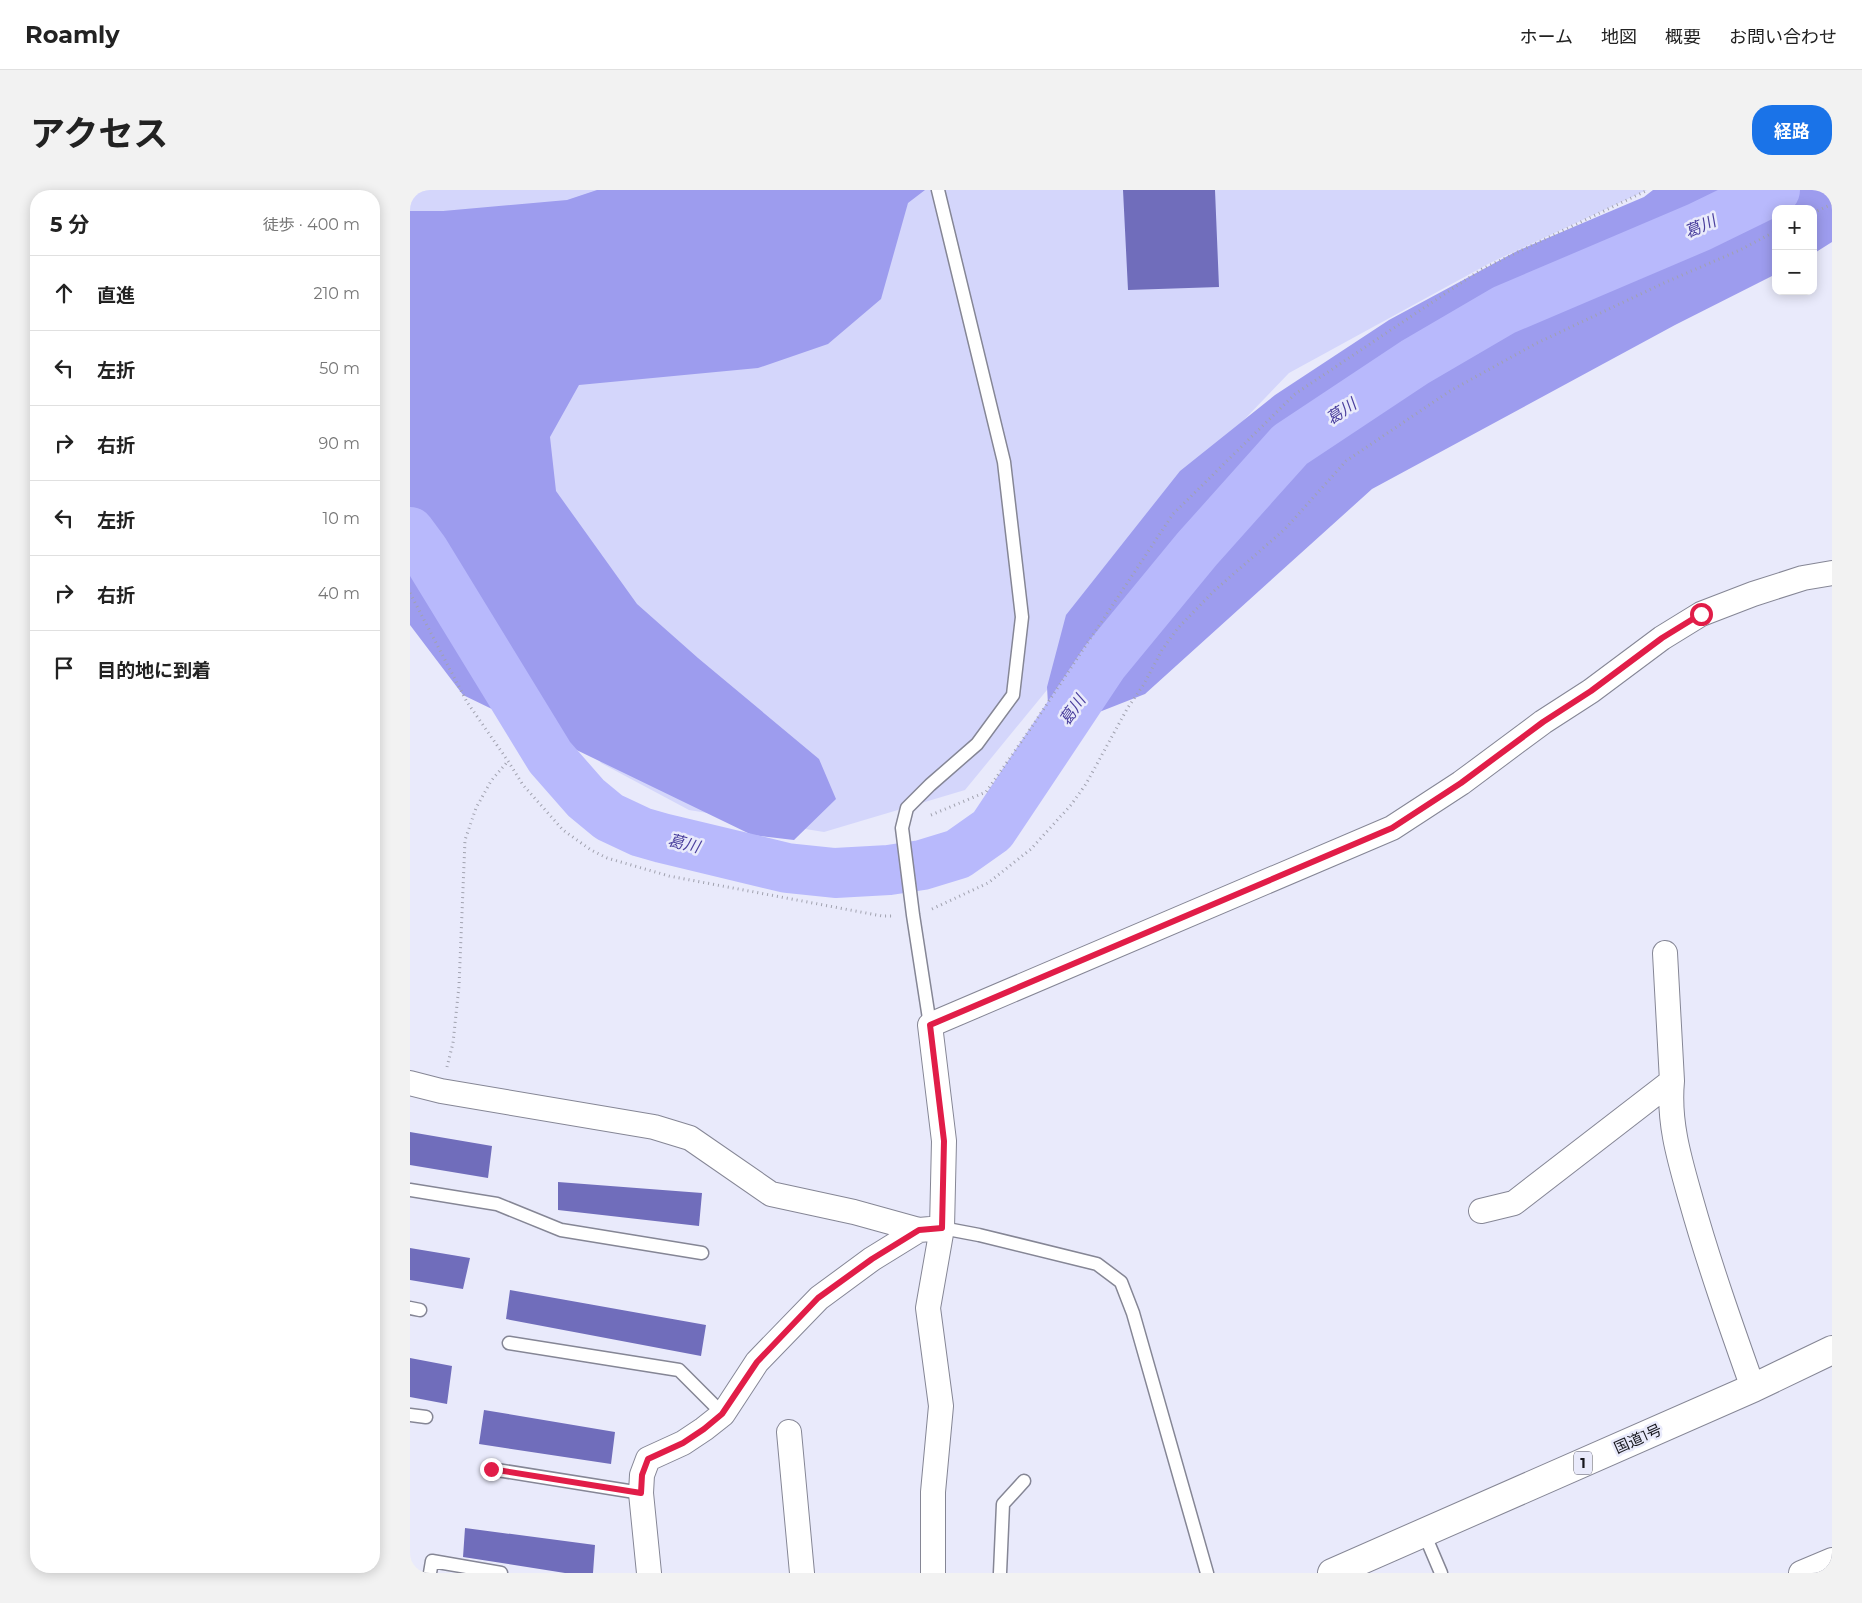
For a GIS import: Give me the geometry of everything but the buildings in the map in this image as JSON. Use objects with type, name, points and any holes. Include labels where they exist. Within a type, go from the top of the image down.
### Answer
[{"type":"highway","name":"国道1号","points":[[1332,1573],[1753,1388],[1832,1350]]},
{"type":"street","points":[[934,1573],[933,1492],[941,1406],[928,1308],[942,1228],[944,1141],[930,1025],[1392,828],[1461,783],[1662,638],[1701,614],[1753,594],[1803,578],[1832,574]]},
{"type":"street","points":[[1666,953],[1672,1081],[1670,1102],[1675,1145],[1707,1260],[1753,1388]]},
{"type":"street","points":[[1481,1210],[1514,1203],[1672,1081]]},
{"type":"street","points":[[410,1083],[440,1091],[654,1127],[690,1138],[771,1194],[854,1212],[919,1230],[942,1228]]},
{"type":"street","points":[[649,1573],[641,1493],[642,1475],[648,1459],[683,1443],[722,1414],[757,1362],[818,1298],[872,1259],[919,1230]]},
{"type":"street","points":[[789,1432],[802,1573]]},
{"type":"street","points":[[1801,1573],[1832,1560]]},
{"type":"lane","points":[[930,1025],[902,829],[907,808],[977,744],[1013,694],[1022,616],[1004,462],[938,190]]},
{"type":"lane","points":[[410,1190],[497,1204],[561,1230],[702,1253]]},
{"type":"lane","points":[[942,1228],[979,1235],[1097,1264],[1121,1282],[1133,1313],[1207,1573]]},
{"type":"lane","points":[[508,1343],[679,1370],[722,1414]]},
{"type":"lane","points":[[410,1415],[426,1417]]},
{"type":"lane","points":[[491,1469],[641,1493]]},
{"type":"lane","points":[[1000,1573],[1003,1504],[1024,1481]]},
{"type":"lane","points":[[1424,1533],[1440,1573]]},
{"type":"lane","points":[[430,1573],[432,1562],[501,1573]]},
{"type":"path","points":[[902,829],[986,792],[1033,726],[1173,514],[1295,394],[1482,269],[1648,190]]},
{"type":"path","points":[[1817,211],[1832,204]]},
{"type":"path","points":[[410,593],[467,702],[508,761],[522,785],[563,830],[591,850],[607,858],[669,876],[882,916],[913,914],[938,907],[988,883],[1031,849],[1071,805],[1086,784],[1127,709],[1144,684],[1162,650],[1178,628],[1214,591],[1285,529],[1346,461],[1450,391],[1534,344],[1772,234]]},
{"type":"path","points":[[440,1091],[453,1043],[459,986],[464,840],[476,808],[491,781],[508,761]]},
{"type":"shaded area","points":[[410,190],[1647,190],[1490,263],[1289,373],[1162,505],[1065,668],[965,790],[824,832],[689,810],[601,763],[535,673],[410,490]]},
{"type":"shaded area","points":[[597,190],[925,190],[908,203],[881,299],[828,344],[758,368],[579,385],[550,437],[556,491],[637,604],[698,658],[819,759],[836,799],[794,840],[752,835],[463,695],[410,625],[410,211],[443,211],[567,200]]},
{"type":"shaded area","points":[[1653,190],[1832,190],[1832,242],[1817,251],[1817,205],[1772,205],[1772,276],[1675,325],[1372,489],[1145,694],[1084,718],[1049,721],[1047,687],[1066,615],[1180,471],[1275,395],[1389,320],[1517,251],[1644,197]]},
{"type":"waterway","name":"葛川","points":[[410,532],[424,551],[550,757],[586,798],[609,817],[641,832],[787,868],[835,873],[889,870],[922,865],[958,854],[992,830],[1104,662],[1197,549],[1290,445],[1415,362],[1504,310],[1699,227],[1775,190]]},
{"type":"route","points":[[491,1469],[641,1493],[642,1475],[648,1459],[683,1443],[722,1414],[757,1362],[818,1298],[872,1259],[919,1230],[942,1228],[944,1141],[930,1025],[1392,828],[1461,783],[1662,638],[1701,614]]}]
